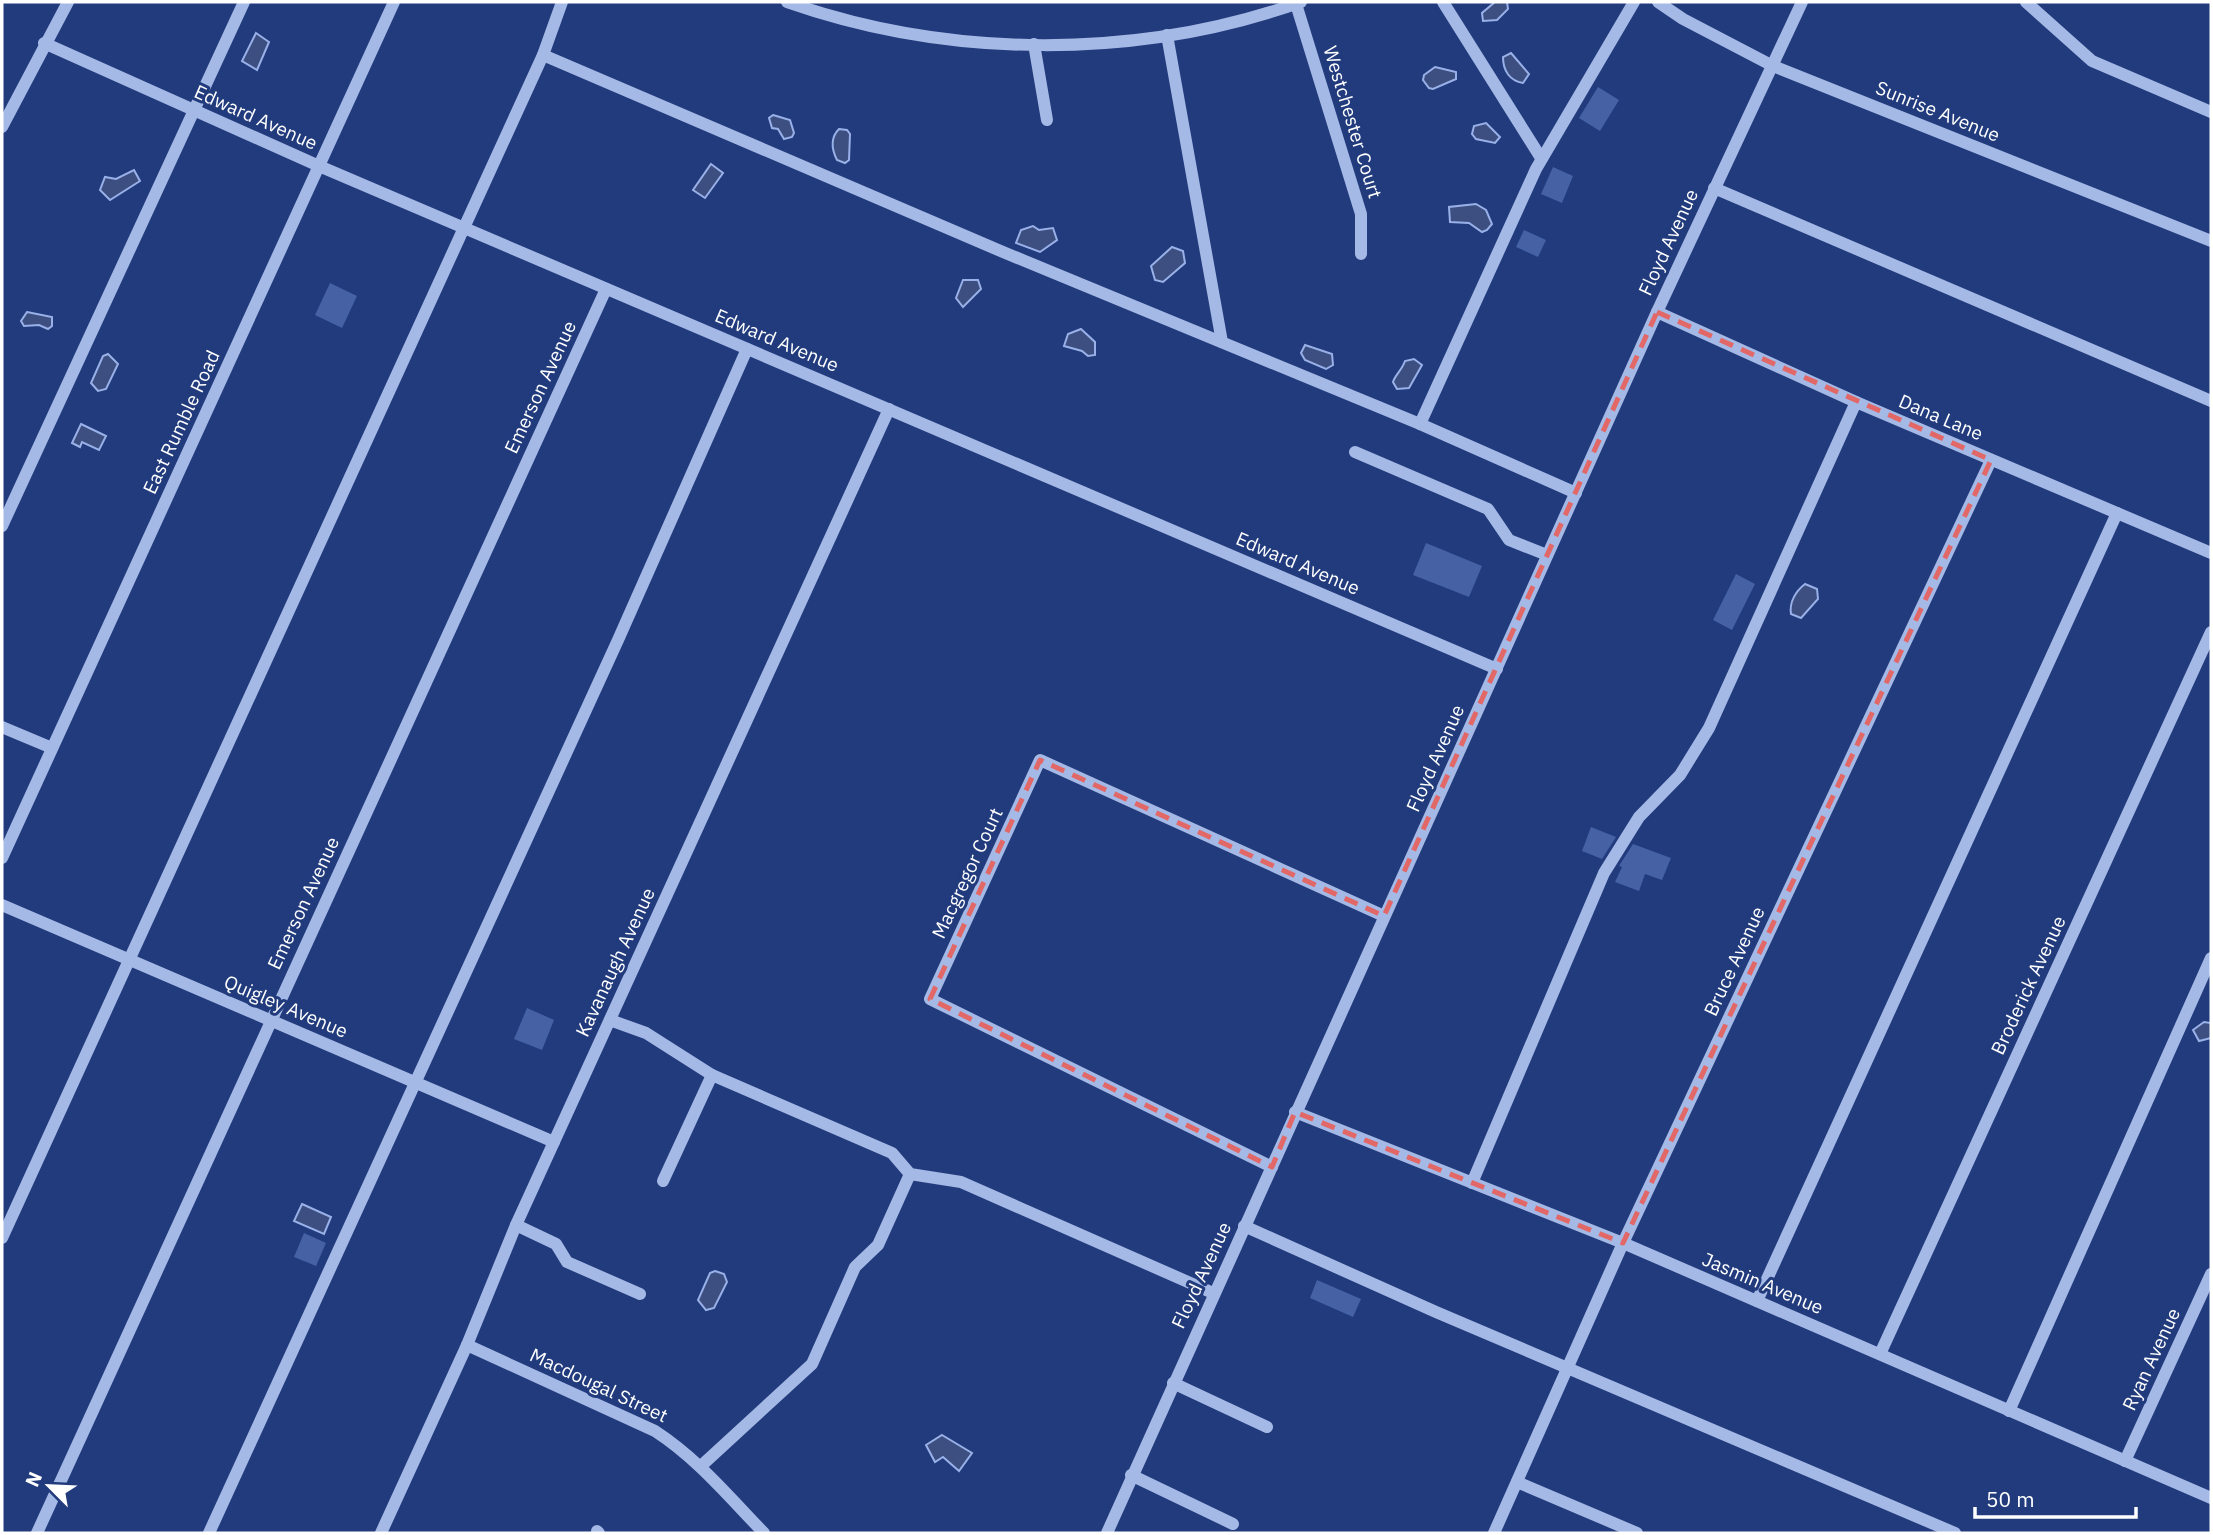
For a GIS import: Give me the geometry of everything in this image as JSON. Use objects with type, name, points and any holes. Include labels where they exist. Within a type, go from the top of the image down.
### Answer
[{"type":"street","points":[[2,127],[68,2]]},
{"type":"street","points":[[2,526],[244,2]]},
{"type":"street","name":"East Rumble Road","points":[[2,858],[394,2]]},
{"type":"street","points":[[2,1238],[543,55],[562,2]]},
{"type":"street","points":[[787,2],[887,29],[992,43],[1034,44],[1125,41],[1167,35],[1257,17],[1298,3]]},
{"type":"street","points":[[1443,2],[1541,159]]},
{"type":"street","points":[[1420,424],[1541,159],[1634,2]]},
{"type":"street","name":"Sunrise Avenue","points":[[1658,2],[1683,19],[1773,66],[2211,241]]},
{"type":"street","name":"Floyd Avenue","points":[[1107,1533],[1172,1383],[1657,312],[1802,2]]},
{"type":"street","points":[[2026,2],[2092,61],[2211,112]]},
{"type":"street","name":"Westchester Court","points":[[1298,3],[1362,214],[1361,254]]},
{"type":"street","points":[[1167,35],[1222,342]]},
{"type":"street","name":"Edward Avenue","points":[[44,43],[319,166],[1496,669]]},
{"type":"street","points":[[1034,44],[1047,120]]},
{"type":"street","points":[[543,55],[1003,252],[1420,424],[1576,493]]},
{"type":"street","points":[[1714,188],[2211,401]]},
{"type":"street","name":"Emerson Avenue","points":[[37,1533],[606,289]]},
{"type":"street","name":"Dana Lane","points":[[1657,312],[1856,402],[2211,553]]},
{"type":"street","points":[[209,1533],[618,640],[747,349]]},
{"type":"street","points":[[1472,1183],[1604,873],[1639,817],[1680,775],[1709,728],[1856,402]]},
{"type":"street","name":"Kavanaugh Avenue","points":[[381,1533],[467,1345],[516,1225],[890,409]]},
{"type":"street","points":[[1355,452],[1488,509],[1509,540],[1548,555]]},
{"type":"street","name":"Bruce Avenue","points":[[1494,1533],[1623,1243],[1991,460]]},
{"type":"street","points":[[1757,1301],[2117,513]]},
{"type":"street","name":"Broderick Avenue","points":[[1880,1354],[2211,632]]},
{"type":"street","points":[[2,727],[52,748]]},
{"type":"street","name":"Macgregor Court","points":[[1272,1167],[930,999],[1040,760],[1384,916]]},
{"type":"street","name":"Quigley Avenue","points":[[2,905],[554,1142]]},
{"type":"street","points":[[2009,1411],[2211,958]]},
{"type":"street","points":[[610,1020],[646,1033],[712,1074],[892,1153],[909,1174],[961,1182],[1213,1293]]},
{"type":"street","points":[[663,1181],[712,1074]]},
{"type":"street","name":"Jasmin Avenue","points":[[1295,1112],[1623,1243],[2211,1498]]},
{"type":"street","points":[[701,1466],[812,1364],[855,1267],[878,1245],[909,1174]]},
{"type":"street","points":[[516,1225],[556,1244],[567,1262],[640,1294]]},
{"type":"street","points":[[1244,1226],[1436,1312],[1955,1533]]},
{"type":"street","name":"Ryan Avenue","points":[[2125,1461],[2211,1274]]},
{"type":"street","name":"Macdougal Street","points":[[467,1345],[655,1432],[681,1448],[762,1532]]},
{"type":"street","points":[[1172,1383],[1266,1427]]},
{"type":"street","points":[[1131,1475],[1233,1524]]},
{"type":"street","points":[[1517,1482],[1637,1533]]},
{"type":"highlighted area","points":[[1657,312],[1991,460],[1623,1243],[1295,1112],[1272,1167],[930,999],[1040,760],[1384,916]]},
{"type":"water","points":[[1495,2],[1507,2],[1508,9],[1497,20],[1483,21],[1482,13]]},
{"type":"water","points":[[256,33],[269,42],[257,70],[242,61]]},
{"type":"water","points":[[1511,53],[1529,74],[1523,83],[1511,78],[1506,71],[1503,57]]},
{"type":"water","points":[[1435,67],[1456,72],[1456,79],[1433,89],[1429,88],[1423,80],[1424,75]]},
{"type":"water","points":[[773,115],[790,120],[794,133],[792,137],[784,139],[778,129],[772,128],[769,118]]},
{"type":"water","points":[[1486,123],[1500,137],[1495,143],[1476,139],[1472,134],[1474,126]]},
{"type":"water","points":[[839,129],[847,130],[850,134],[849,160],[845,163],[837,160],[833,148],[834,136]]},
{"type":"water","points":[[711,164],[723,173],[705,198],[693,190]]},
{"type":"water","points":[[134,170],[140,181],[110,200],[100,190],[105,177],[116,179]]},
{"type":"water","points":[[1476,204],[1486,210],[1492,224],[1487,230],[1482,232],[1469,223],[1450,222],[1449,207]]},
{"type":"water","points":[[1033,226],[1039,230],[1053,228],[1057,240],[1040,252],[1016,243],[1021,230]]},
{"type":"water","points":[[1172,247],[1183,251],[1185,263],[1163,282],[1155,280],[1151,266]]},
{"type":"water","points":[[963,280],[978,280],[981,289],[963,307],[956,298]]},
{"type":"water","points":[[27,312],[52,317],[52,326],[48,329],[39,325],[24,326],[21,321]]},
{"type":"water","points":[[1081,329],[1095,342],[1095,355],[1088,356],[1082,351],[1064,346],[1068,334]]},
{"type":"water","points":[[1305,345],[1332,354],[1333,365],[1326,369],[1305,360],[1301,353]]},
{"type":"water","points":[[108,354],[118,364],[106,389],[98,391],[91,383],[103,356]]},
{"type":"water","points":[[1414,359],[1422,365],[1409,388],[1397,389],[1393,382],[1395,377],[1405,361]]},
{"type":"water","points":[[81,424],[106,436],[99,450],[82,442],[80,447],[72,443]]},
{"type":"water","points":[[1805,584],[1817,589],[1818,599],[1801,618],[1791,614],[1791,605],[1796,593]]},
{"type":"water","points":[[2204,1022],[2211,1023],[2211,1038],[2199,1041],[2193,1030]]},
{"type":"water","points":[[302,1204],[331,1217],[324,1234],[294,1221]]},
{"type":"water","points":[[715,1271],[724,1274],[727,1282],[714,1308],[706,1310],[698,1300],[710,1273]]},
{"type":"water","points":[[942,1435],[972,1453],[959,1471],[943,1457],[935,1462],[926,1445]]},
{"type":"building","points":[[1598,87],[1619,100],[1600,131],[1579,118]]},
{"type":"building","points":[[1553,167],[1573,176],[1562,203],[1541,194]]},
{"type":"building","points":[[1524,230],[1546,240],[1538,257],[1516,247]]},
{"type":"building","points":[[330,283],[357,296],[342,328],[315,315]]},
{"type":"building","points":[[1426,543],[1482,566],[1469,597],[1413,575]]},
{"type":"building","points":[[1736,574],[1755,584],[1732,630],[1713,620]]},
{"type":"building","points":[[1591,827],[1616,837],[1602,859],[1582,851]]},
{"type":"building","points":[[1633,844],[1671,858],[1662,880],[1645,874],[1639,891],[1615,882],[1622,867],[1619,866]]},
{"type":"building","points":[[527,1008],[554,1020],[542,1050],[514,1039]]},
{"type":"building","points":[[304,1233],[326,1243],[316,1266],[294,1257]]},
{"type":"building","points":[[1317,1280],[1361,1299],[1353,1317],[1310,1298]]}]
